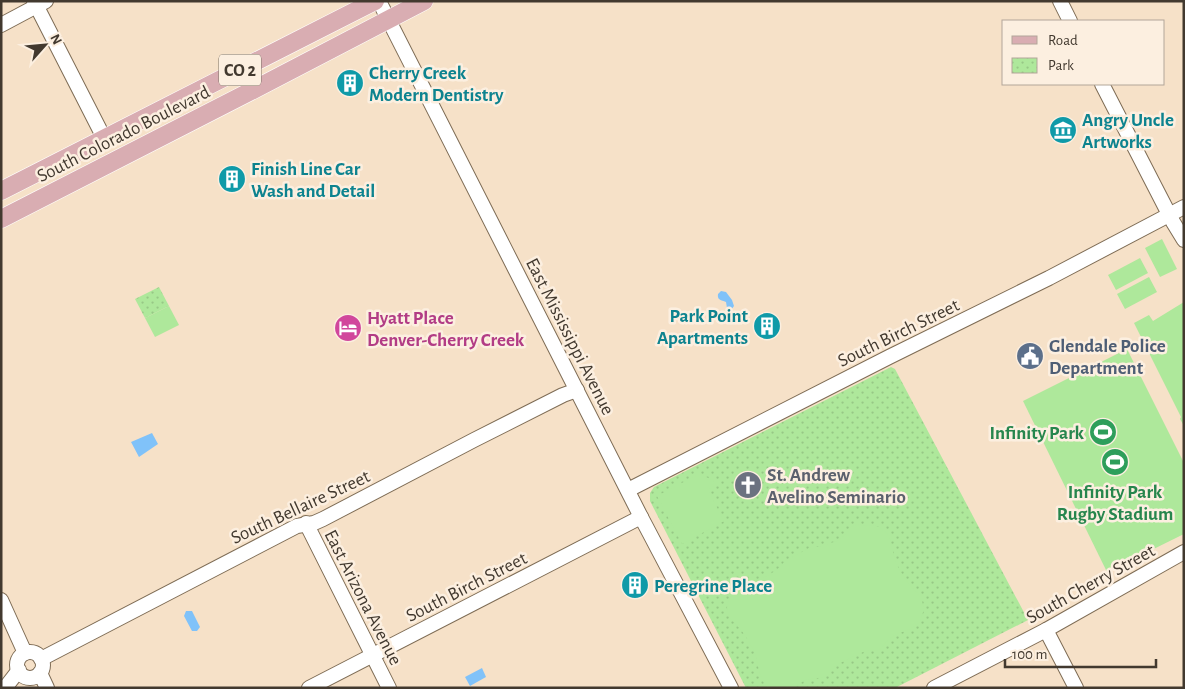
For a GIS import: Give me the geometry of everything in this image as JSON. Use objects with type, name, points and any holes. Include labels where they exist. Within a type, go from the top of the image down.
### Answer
[{"type":"main road","name":"South Colorado Boulevard","points":[[1,191],[375,1]]},
{"type":"main road","name":"South Colorado Boulevard","points":[[1,219],[424,1]]},
{"type":"street","name":"East Mississippi Avenue","points":[[379,1],[641,517],[731,688]]},
{"type":"street","points":[[1060,1],[1070,20]]},
{"type":"street","points":[[1,25],[39,3],[104,138]]},
{"type":"street","points":[[1103,85],[1168,214],[1184,240]]},
{"type":"street","name":"South Birch Street","points":[[628,490],[1075,265],[1184,207]]},
{"type":"street","name":"South Bellaire Street","points":[[5,688],[32,670],[297,526],[324,519],[474,440],[563,395],[577,390]]},
{"type":"street","name":"South Birch Street","points":[[309,688],[641,517]]},
{"type":"street","name":"East Arizona Avenue","points":[[306,524],[389,688]]},
{"type":"street","name":"South Cherry Street","points":[[934,688],[1046,630],[1184,552]]},
{"type":"street","points":[[1,600],[25,653],[31,652],[36,654],[32,670],[47,688]]},
{"type":"street","points":[[1046,630],[1076,688]]},
{"type":"street","name":"South Bellaire Street","points":[[15,688],[32,670]]},
{"type":"green space","points":[[1162,239],[1177,269],[1160,277],[1145,248]]},
{"type":"green space","points":[[1140,258],[1148,273],[1116,290],[1108,275]]},
{"type":"green space","points":[[1149,277],[1157,292],[1125,309],[1117,294]]},
{"type":"green space","points":[[159,287],[169,306],[145,318],[135,299]]},
{"type":"green space","points":[[1184,302],[1184,426],[1134,323],[1149,315],[1153,321]]},
{"type":"green space","points":[[169,306],[179,325],[155,337],[145,318]]},
{"type":"green space","name":"Infinity Park","points":[[1127,349],[1184,463],[1184,534],[1107,572],[1023,401]]},
{"type":"green space","name":"Infinity Park","points":[[891,367],[895,369],[1028,620],[895,688],[746,688],[650,501],[650,493],[654,487]]},
{"type":"green space","points":[[699,474],[713,480],[716,485],[708,490],[724,521],[682,544],[657,496]]},
{"type":"green space","points":[[858,524],[879,527],[889,535],[895,560],[900,571],[911,587],[918,593],[922,601],[924,609],[920,622],[889,639],[876,651],[863,652],[840,663],[825,677],[805,680],[793,688],[768,688],[760,675],[753,649],[744,633],[732,620],[728,612],[727,604],[730,598],[739,584],[769,575],[785,561],[811,547],[818,547],[837,541],[851,527]]},
{"type":"water","points":[[721,291],[726,292],[732,300],[734,306],[731,310],[727,308],[726,302],[718,298],[718,294]]},
{"type":"water","points":[[152,433],[158,444],[139,457],[131,442]]},
{"type":"water","points":[[186,611],[192,611],[200,627],[197,631],[192,631],[184,616]]},
{"type":"water","points":[[482,668],[486,677],[470,686],[465,677]]},
{"type":"place","name":"Cherry Creek Modern Dentistry","points":[[350,83]]},
{"type":"place","name":"Angry Uncle Artworks","points":[[1063,130]]},
{"type":"place","name":"Finish Line Car Wash and Detail","points":[[232,179]]},
{"type":"place","name":"Park Point Apartments","points":[[767,326]]},
{"type":"place","name":"Hyatt Place Denver-Cherry Creek","points":[[348,328]]},
{"type":"place","name":"Glendale Police Department","points":[[1030,356]]},
{"type":"place","name":"Infinity Park","points":[[1103,432]]},
{"type":"place","name":"Infinity Park Rugby Stadium","points":[[1115,462]]},
{"type":"place","name":"St. Andrew Avelino Seminario","points":[[748,485]]},
{"type":"place","name":"Peregrine Place","points":[[635,585]]}]
